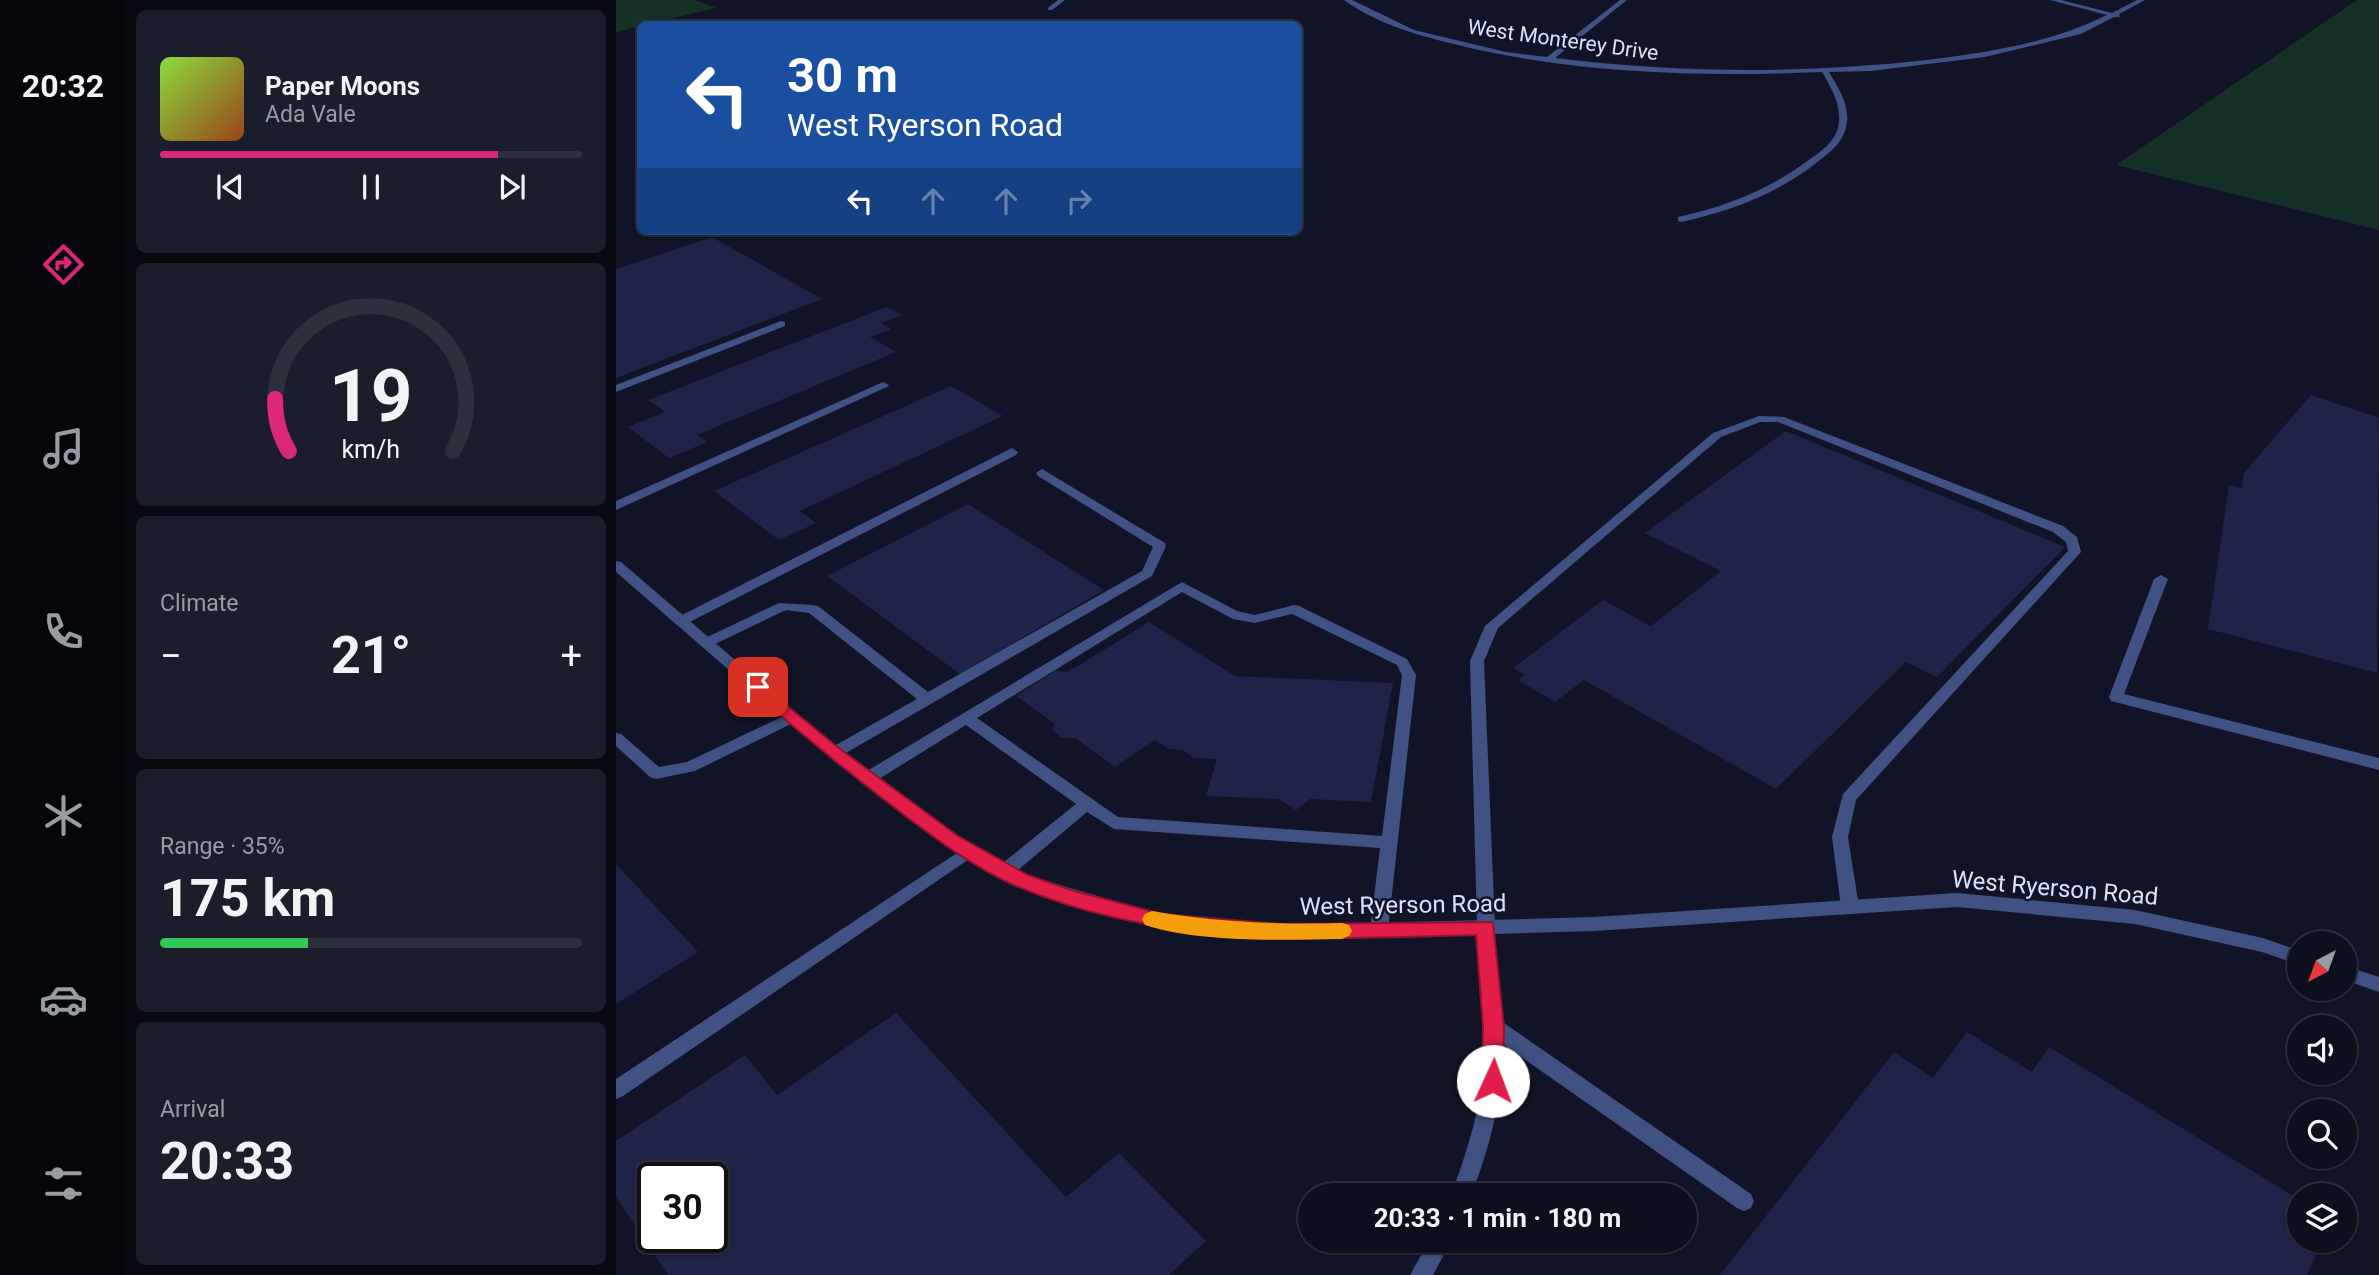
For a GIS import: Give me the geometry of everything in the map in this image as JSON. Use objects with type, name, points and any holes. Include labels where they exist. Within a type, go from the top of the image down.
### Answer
[{"type":"street","points":[[1050,9],[1062,0]]},
{"type":"street","name":"West Monterey Drive","points":[[1348,0],[1415,31],[1548,60],[1677,73],[1824,70],[1983,54],[2085,30],[2118,16],[2142,0]]},
{"type":"street","points":[[1548,60],[1624,0]]},
{"type":"street","points":[[2053,0],[2118,16]]},
{"type":"street","points":[[1681,219],[1726,211],[1756,198],[1834,144],[1841,135],[1844,110],[1824,70]]},
{"type":"street","points":[[616,388],[781,324]]},
{"type":"street","points":[[616,506],[883,385]]},
{"type":"street","points":[[1465,1183],[1491,1102],[1494,1027],[1485,954],[1477,662],[1492,626],[1717,435],[1759,419],[1780,419],[2058,529],[2072,540],[2075,552],[1849,798],[1840,837],[1850,908]]},
{"type":"street","points":[[681,621],[1012,452]]},
{"type":"street","points":[[834,753],[1147,573],[1160,546],[1042,473]]},
{"type":"street","name":"West Ryerson Road","points":[[616,565],[834,753],[969,851],[1021,880],[1069,897],[1162,922],[1282,932],[1379,930],[1594,924],[1957,900],[2135,917],[2263,945],[2287,953]]},
{"type":"street","points":[[2161,579],[2116,697],[2379,764]]},
{"type":"street","points":[[867,778],[1182,586],[1233,615],[1255,619],[1294,609],[1402,662],[1409,675],[1379,930]]},
{"type":"street","points":[[706,643],[785,606],[813,610],[928,700]]},
{"type":"street","points":[[616,738],[656,773],[690,767],[792,717]]},
{"type":"street","points":[[966,719],[1114,823],[1390,843]]},
{"type":"street","points":[[1005,871],[1087,804]]},
{"type":"street","points":[[616,1090],[969,851]]},
{"type":"street","points":[[2357,977],[2379,985]]},
{"type":"street","points":[[1494,1027],[1744,1201]]},
{"type":"street","points":[[1421,1275],[1433,1253]]},
{"type":"green space","points":[[616,0],[695,0],[716,8],[662,21],[637,21],[637,27],[616,32]]},
{"type":"green space","points":[[2357,0],[2379,0],[2379,230],[2116,165]]},
{"type":"building","points":[[712,237],[822,299],[616,378],[616,269]]},
{"type":"building","points":[[886,307],[902,315],[881,323],[891,329],[870,337],[896,352],[697,435],[707,442],[669,458],[628,427],[665,412],[648,400]]},
{"type":"building","points":[[951,386],[1003,416],[800,511],[816,523],[779,540],[714,491]]},
{"type":"building","points":[[2311,395],[2379,418],[2377,673],[2208,629],[2229,485],[2242,488],[2244,473]]},
{"type":"building","points":[[1786,431],[2065,547],[1937,677],[1906,662],[1776,789],[1584,680],[1555,702],[1518,680],[1525,675],[1513,668],[1603,600],[1651,626],[1721,571],[1645,533]]},
{"type":"building","points":[[968,504],[1104,590],[960,674],[827,576]]},
{"type":"building","points":[[1149,622],[1235,676],[1393,683],[1371,802],[1310,799],[1296,810],[1279,799],[1206,796],[1217,759],[1194,758],[1183,750],[1169,749],[1155,740],[1115,767],[1075,738],[1062,738],[1052,730],[1055,724],[1016,696],[1055,671],[1068,672]]},
{"type":"building","points":[[616,864],[698,952],[616,1004]]},
{"type":"building","points":[[896,1013],[1066,1197],[1119,1153],[1206,1241],[1169,1275],[668,1275],[653,1253],[728,1253],[728,1162],[637,1162],[637,1228],[616,1197],[616,1141],[745,1055],[777,1095]]},
{"type":"building","points":[[1967,1032],[2032,1072],[2049,1047],[2287,1192],[2287,1253],[2317,1253],[2307,1275],[1720,1275],[1894,1052],[1933,1078]]},
{"type":"slow traffic","points":[[1152,919],[1188,925],[1282,932],[1342,931]]},
{"type":"route","points":[[758,687],[834,753],[952,841],[1021,880],[1069,897],[1162,922],[1282,932],[1486,927],[1485,954],[1494,1027],[1493,1081]]}]
